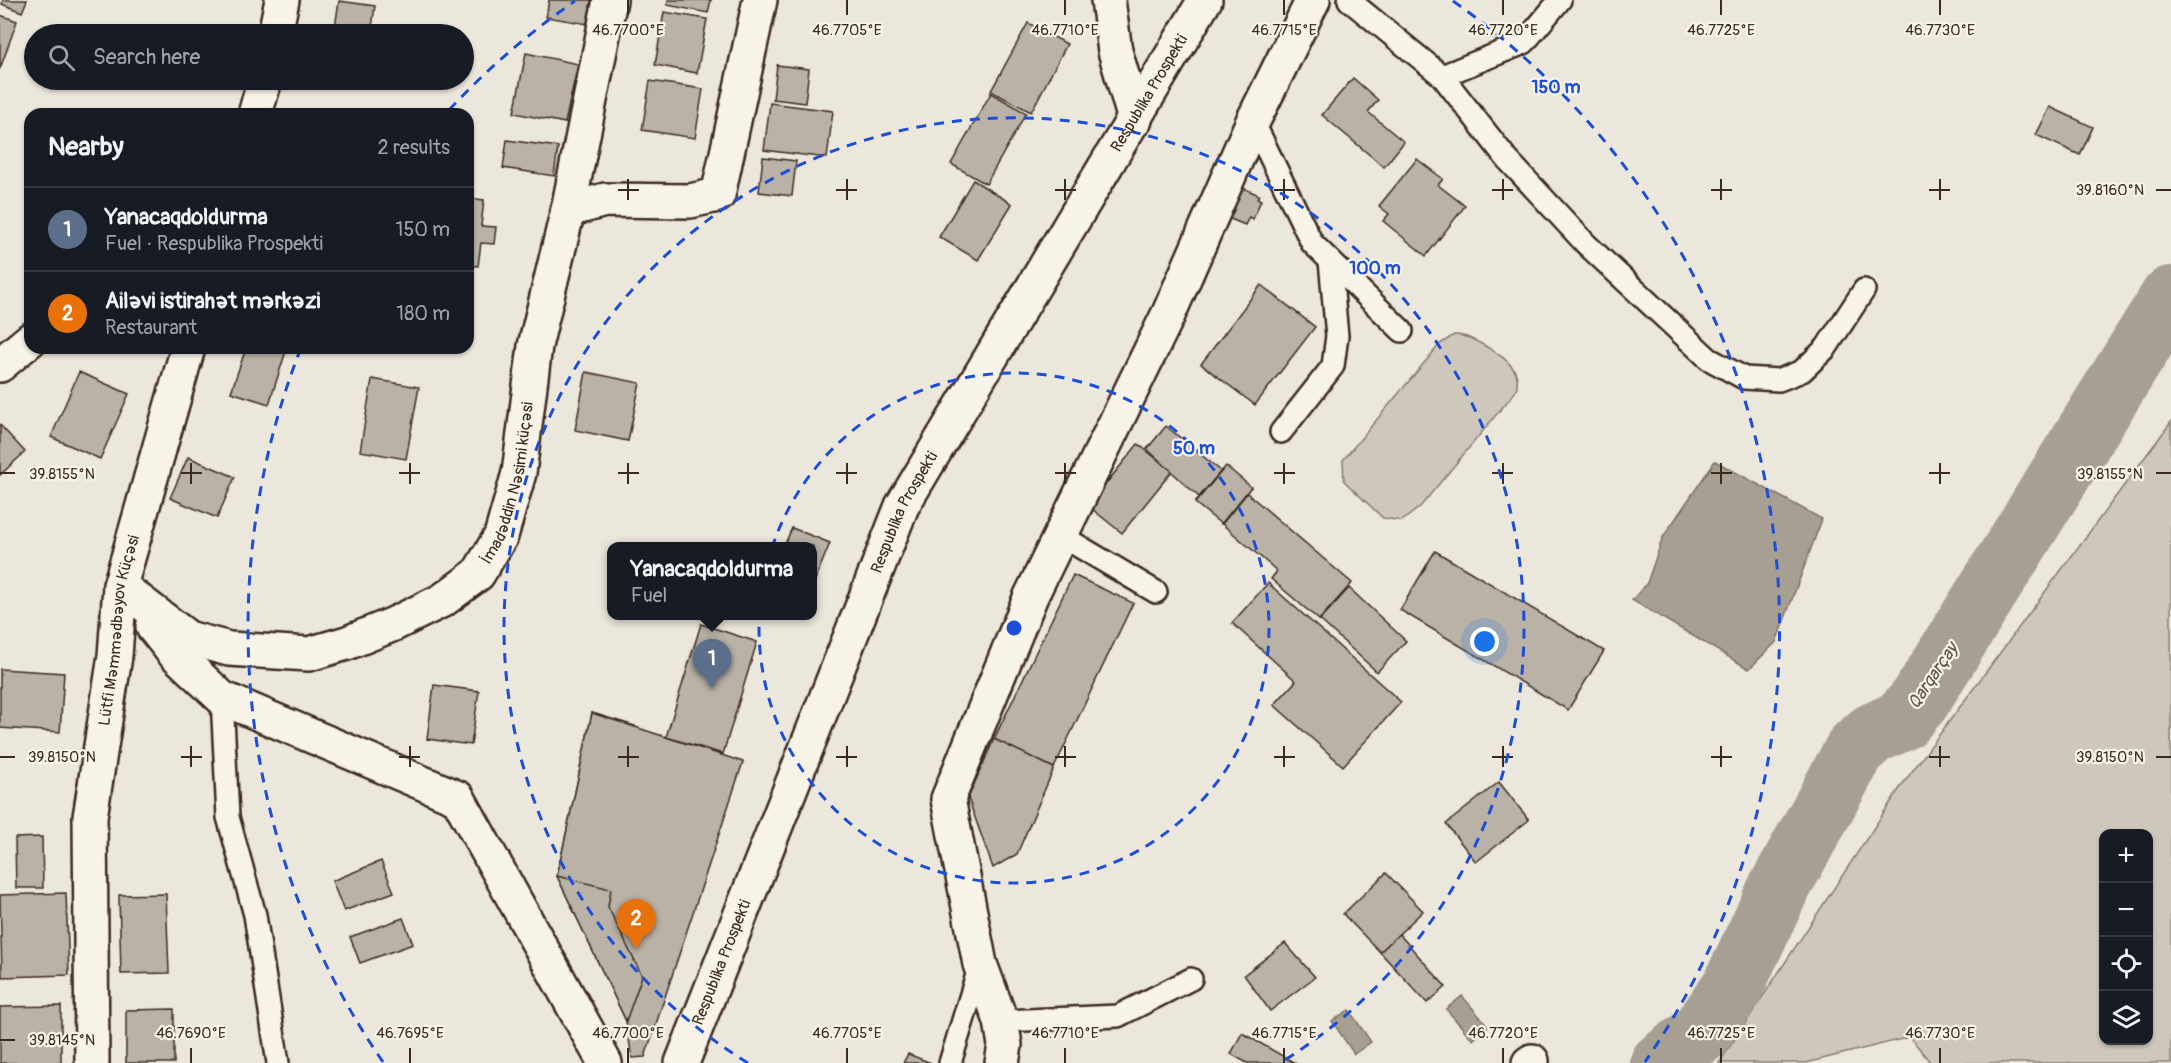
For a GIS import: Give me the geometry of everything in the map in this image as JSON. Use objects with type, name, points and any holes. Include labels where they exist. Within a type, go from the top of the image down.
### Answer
[{"type":"street","points":[[277,24],[282,0]]},
{"type":"street","name":"İmadəddin Nəsimi küçəsi","points":[[120,586],[188,638],[229,649],[309,654],[347,643],[394,624],[443,600],[478,574],[501,536],[519,473],[535,346],[568,210],[610,0]]},
{"type":"street","points":[[568,210],[605,200],[690,201],[718,195],[760,0]]},
{"type":"street","points":[[1108,0],[1115,51],[1135,120]]},
{"type":"street","name":"Respublika Prospekti","points":[[682,1063],[902,506],[1205,0]]},
{"type":"street","points":[[1002,1063],[1005,1045],[1001,1021],[980,964],[948,799],[1031,596],[1169,313],[1253,121],[1313,0]]},
{"type":"street","points":[[257,108],[262,90]]},
{"type":"street","points":[[0,365],[24,345]]},
{"type":"street","name":"Lütfi Məmmədbəyov Küçəsi","points":[[92,1063],[90,817],[115,656],[120,586],[186,354]]},
{"type":"street","points":[[120,586],[173,652],[222,698],[458,798],[605,1063]]},
{"type":"lane","points":[[1349,0],[1442,75],[1507,159],[1587,245],[1709,359],[1744,378],[1779,380],[1802,371],[1826,348],[1864,290]]},
{"type":"lane","points":[[1442,75],[1524,43],[1560,0]]},
{"type":"lane","points":[[1253,121],[1312,243],[1402,331]]},
{"type":"lane","points":[[1281,432],[1333,366],[1337,336],[1330,261]]},
{"type":"lane","points":[[1060,535],[1156,592]]},
{"type":"lane","points":[[222,698],[228,817],[255,915],[278,1063]]},
{"type":"lane","points":[[950,1063],[980,964]]},
{"type":"lane","points":[[1001,1021],[1118,1016],[1191,980]]},
{"type":"shaded area","points":[[1454,335],[1477,342],[1508,363],[1517,376],[1516,391],[1420,507],[1402,521],[1383,518],[1344,481],[1343,460],[1440,344]]},
{"type":"shaded area","points":[[2171,422],[2171,1063],[1931,1063],[1910,1037],[1806,1063],[1719,1063],[1902,785]]},
{"type":"shaded area","points":[[1715,461],[1822,519],[1776,642],[1749,669],[1632,600],[1647,583],[1663,537]]},
{"type":"shaded area","points":[[1462,996],[1488,1026],[1473,1040],[1446,1009]]},
{"type":"shaded area","points":[[1349,1010],[1371,1042],[1354,1054],[1332,1021]]},
{"type":"building","points":[[3,0],[27,0],[22,12],[2,4]]},
{"type":"building","points":[[549,0],[592,0],[588,24],[546,17]]},
{"type":"building","points":[[668,0],[711,0],[708,13],[667,5]]},
{"type":"building","points":[[339,1],[375,6],[372,24],[336,24]]},
{"type":"building","points":[[664,12],[707,19],[697,73],[655,65]]},
{"type":"building","points":[[0,15],[17,21],[0,69]]},
{"type":"building","points":[[1028,23],[1067,44],[1031,112],[991,91]]},
{"type":"building","points":[[526,53],[578,64],[565,123],[514,113]]},
{"type":"building","points":[[777,65],[809,69],[805,103],[773,99]]},
{"type":"building","points":[[1353,78],[1378,100],[1368,112],[1404,142],[1384,167],[1322,115]]},
{"type":"building","points":[[650,81],[703,89],[695,138],[642,130]]},
{"type":"building","points":[[991,93],[1026,113],[986,184],[951,164]]},
{"type":"building","points":[[770,103],[833,111],[827,158],[764,150]]},
{"type":"building","points":[[2050,107],[2093,127],[2080,155],[2036,135]]},
{"type":"building","points":[[507,140],[558,147],[554,176],[503,168]]},
{"type":"building","points":[[763,157],[796,161],[792,196],[759,192]]},
{"type":"building","points":[[1417,159],[1443,179],[1438,185],[1465,206],[1426,256],[1383,221],[1389,214],[1379,206]]},
{"type":"building","points":[[973,180],[1012,204],[978,260],[939,237]]},
{"type":"building","points":[[1241,187],[1259,195],[1257,198],[1261,200],[1253,219],[1249,217],[1245,225],[1228,218]]},
{"type":"building","points":[[474,199],[484,200],[481,226],[496,227],[494,244],[481,243],[478,266],[474,266]]},
{"type":"building","points":[[1261,285],[1315,327],[1255,405],[1201,364]]},
{"type":"building","points":[[244,354],[285,354],[269,404],[231,392]]},
{"type":"building","points":[[79,372],[129,394],[100,459],[51,437]]},
{"type":"building","points":[[586,372],[640,383],[628,441],[575,430]]},
{"type":"building","points":[[372,379],[419,387],[406,459],[360,451]]},
{"type":"building","points":[[0,425],[25,452],[0,475]]},
{"type":"building","points":[[1166,426],[1221,471],[1199,497],[1147,449]]},
{"type":"building","points":[[1138,444],[1172,471],[1122,533],[1088,506]]},
{"type":"building","points":[[188,457],[235,477],[217,518],[170,498]]},
{"type":"building","points":[[1226,466],[1251,487],[1221,524],[1195,503]]},
{"type":"building","points":[[1247,493],[1352,583],[1319,620],[1271,579],[1277,571],[1222,524]]},
{"type":"building","points":[[792,528],[830,543],[817,575],[817,542],[786,542]]},
{"type":"building","points":[[1435,551],[1604,651],[1568,710],[1400,610]]},
{"type":"building","points":[[1073,575],[1133,603],[1054,768],[994,739]]},
{"type":"building","points":[[1268,583],[1401,702],[1343,766],[1274,705],[1296,681],[1232,623]]},
{"type":"building","points":[[1349,588],[1406,641],[1377,672],[1320,620]]},
{"type":"building","points":[[701,624],[757,642],[723,754],[666,737]]},
{"type":"building","points":[[0,669],[64,673],[60,732],[0,728]]},
{"type":"building","points":[[434,685],[479,691],[471,745],[427,739]]},
{"type":"building","points":[[592,713],[635,726],[595,886],[557,876]]},
{"type":"building","points":[[592,713],[743,762],[645,1057],[632,1058],[626,1021],[557,876]]},
{"type":"building","points":[[994,739],[1054,768],[1017,854],[993,868],[968,798]]},
{"type":"building","points":[[1499,782],[1529,820],[1476,862],[1446,824]]},
{"type":"building","points":[[42,837],[43,888],[16,888],[15,838]]},
{"type":"building","points":[[381,861],[394,892],[344,911],[332,881]]},
{"type":"building","points":[[1386,873],[1423,911],[1380,952],[1343,914]]},
{"type":"building","points":[[557,876],[611,889],[608,907],[642,976],[626,1021]]},
{"type":"building","points":[[66,893],[69,975],[2,977],[0,895]]},
{"type":"building","points":[[166,894],[169,973],[121,974],[119,895]]},
{"type":"building","points":[[403,918],[413,944],[360,963],[350,937]]},
{"type":"building","points":[[1399,934],[1446,987],[1427,1003],[1380,952]]},
{"type":"building","points":[[1285,943],[1315,977],[1270,1011],[1244,975]]},
{"type":"building","points":[[61,1006],[61,1063],[0,1063],[0,1007]]},
{"type":"building","points":[[174,1009],[174,1063],[126,1063],[126,1010]]},
{"type":"building","points":[[1242,1033],[1295,1063],[1247,1063],[1231,1054]]},
{"type":"building","points":[[908,1054],[931,1063],[903,1063]]},
{"type":"waterway","name":"Qarqarçay","points":[[1661,1063],[1701,1033],[1733,986],[1777,892],[1856,748],[1872,734],[1902,720],[1919,701],[2171,297]]},
{"type":"place","name":"Yanacaqdoldurma","points":[[712,689]]},
{"type":"place","name":"Ailəvi istirahət mərkəzi","points":[[636,949]]}]
